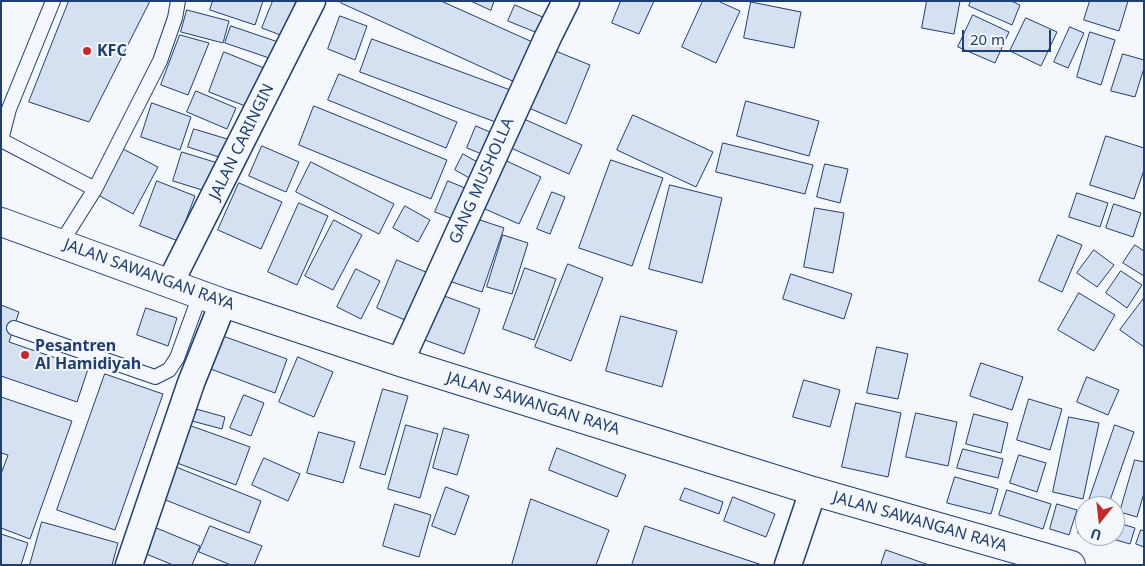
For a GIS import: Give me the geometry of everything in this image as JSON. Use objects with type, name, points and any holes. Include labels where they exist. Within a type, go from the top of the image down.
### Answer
[{"type":"highway","name":"JALAN SAWANGAN RAYA","points":[[1,222],[211,299],[400,362],[813,491],[1071,565]]},
{"type":"street","name":"JALAN CARINGIN","points":[[170,283],[312,1]]},
{"type":"street","name":"GANG MUSHOLLA","points":[[400,362],[566,1]]},
{"type":"street","points":[[129,565],[191,383],[211,299]]},
{"type":"street","points":[[788,565],[813,491]]},
{"type":"lane","points":[[53,1],[9,109],[1,140],[95,189]]},
{"type":"lane","points":[[61,243],[95,189],[160,61],[175,18],[178,1]]},
{"type":"lane","points":[[14,328],[155,377],[170,370],[211,299]]},
{"type":"building","name":"KFC","points":[[69,1],[150,1],[89,122],[29,102]]},
{"type":"building","points":[[213,1],[263,1],[255,25],[210,10]]},
{"type":"building","points":[[273,1],[296,1],[283,36],[262,28]]},
{"type":"building","points":[[342,1],[441,1],[537,44],[519,84],[341,3]]},
{"type":"building","points":[[471,1],[494,1],[491,10]]},
{"type":"building","points":[[621,1],[654,1],[639,34],[612,23]]},
{"type":"building","points":[[703,1],[718,1],[740,11],[716,63],[682,47]]},
{"type":"building","points":[[927,1],[960,1],[954,34],[922,28]]},
{"type":"building","points":[[971,1],[1011,1],[1020,5],[1012,25],[969,6]]},
{"type":"building","points":[[1090,1],[1128,1],[1119,31],[1084,20]]},
{"type":"building","points":[[751,2],[801,12],[794,48],[744,38]]},
{"type":"building","points":[[515,5],[547,19],[540,34],[508,21]]},
{"type":"building","points":[[187,10],[229,21],[223,43],[181,32]]},
{"type":"building","points":[[973,15],[1009,32],[995,63],[958,47]]},
{"type":"building","points":[[340,16],[367,26],[355,60],[328,49]]},
{"type":"building","points":[[1026,18],[1057,32],[1041,66],[1010,51]]},
{"type":"building","points":[[231,26],[284,44],[278,61],[225,43]]},
{"type":"building","points":[[1070,27],[1084,33],[1068,68],[1054,62]]},
{"type":"building","points":[[1090,32],[1115,40],[1101,85],[1077,77]]},
{"type":"building","points":[[180,35],[209,43],[188,95],[161,85]]},
{"type":"building","points":[[372,39],[513,91],[501,124],[360,72]]},
{"type":"building","points":[[553,50],[590,65],[566,124],[529,108]]},
{"type":"building","points":[[224,52],[269,70],[253,109],[209,92]]},
{"type":"building","points":[[1123,54],[1144,60],[1144,68],[1135,97],[1111,91]]},
{"type":"building","points":[[339,74],[457,122],[446,148],[328,100]]},
{"type":"building","points":[[196,91],[236,108],[227,129],[187,112]]},
{"type":"building","points":[[746,101],[819,121],[809,156],[737,136]]},
{"type":"building","points":[[152,103],[191,117],[180,150],[141,137]]},
{"type":"building","points":[[314,106],[447,160],[431,199],[299,145]]},
{"type":"building","points":[[633,115],[713,152],[696,187],[617,150]]},
{"type":"building","points":[[524,119],[582,145],[569,174],[511,148]]},
{"type":"building","points":[[476,126],[492,133],[484,155],[467,148]]},
{"type":"building","points":[[194,129],[234,141],[228,160],[188,147]]},
{"type":"building","points":[[1106,136],[1144,148],[1144,170],[1134,199],[1090,185]]},
{"type":"building","points":[[723,143],[813,165],[805,194],[716,172]]},
{"type":"building","points":[[262,146],[299,162],[286,192],[249,176]]},
{"type":"building","points":[[123,149],[158,167],[133,214],[98,195]]},
{"type":"building","points":[[182,152],[224,165],[215,194],[173,181]]},
{"type":"building","points":[[463,154],[481,164],[473,180],[455,170]]},
{"type":"building","points":[[498,157],[541,177],[519,224],[476,205]]},
{"type":"building","points":[[611,160],[663,178],[632,266],[579,248]]},
{"type":"building","points":[[311,162],[394,204],[379,234],[296,192]]},
{"type":"building","points":[[825,164],[848,169],[840,203],[817,197]]},
{"type":"building","points":[[157,181],[195,196],[178,241],[140,226]]},
{"type":"building","points":[[448,181],[465,188],[453,219],[435,212]]},
{"type":"building","points":[[239,183],[282,202],[261,249],[218,230]]},
{"type":"building","points":[[670,185],[722,198],[702,283],[649,269]]},
{"type":"building","points":[[552,192],[565,197],[550,234],[537,229]]},
{"type":"building","points":[[1077,193],[1108,203],[1100,227],[1069,217]]},
{"type":"building","points":[[299,203],[328,216],[297,285],[268,272]]},
{"type":"building","points":[[1114,204],[1141,213],[1133,237],[1106,228]]},
{"type":"building","points":[[405,206],[430,220],[418,242],[393,228]]},
{"type":"building","points":[[815,208],[844,213],[833,273],[804,267]]},
{"type":"building","points":[[468,216],[504,228],[482,292],[446,280]]},
{"type":"building","points":[[334,220],[362,235],[333,290],[305,276]]},
{"type":"building","points":[[503,235],[528,243],[512,294],[487,287]]},
{"type":"building","points":[[1058,235],[1082,245],[1062,292],[1039,281]]},
{"type":"building","points":[[1135,245],[1144,251],[1144,276],[1123,263]]},
{"type":"building","points":[[1094,250],[1114,265],[1097,287],[1077,273]]},
{"type":"building","points":[[397,260],[433,275],[412,323],[377,308]]},
{"type":"building","points":[[568,264],[603,278],[571,361],[535,347]]},
{"type":"building","points":[[525,268],[556,279],[534,340],[503,329]]},
{"type":"building","points":[[356,269],[380,281],[361,319],[337,307]]},
{"type":"building","points":[[1121,271],[1142,285],[1127,308],[1106,293]]},
{"type":"building","points":[[791,274],[852,294],[844,319],[783,299]]},
{"type":"building","points":[[436,293],[480,309],[464,354],[419,338]]},
{"type":"building","points":[[1079,293],[1115,315],[1094,351],[1058,330]]},
{"type":"building","points":[[1144,298],[1144,347],[1120,330]]},
{"type":"building","name":"Pesantren Al Hamidiyah","points":[[1,305],[19,312],[9,342],[88,369],[77,402],[1,376]]},
{"type":"building","points":[[146,308],[177,318],[168,346],[137,335]]},
{"type":"building","points":[[621,316],[677,331],[662,387],[606,371]]},
{"type":"building","points":[[220,335],[287,359],[275,393],[208,368]]},
{"type":"building","points":[[877,347],[908,354],[898,399],[867,393]]},
{"type":"building","points":[[298,357],[333,372],[314,417],[279,402]]},
{"type":"building","points":[[981,363],[1023,377],[1012,410],[970,396]]},
{"type":"building","points":[[105,374],[163,394],[115,530],[57,510]]},
{"type":"building","points":[[1087,377],[1119,390],[1108,415],[1077,402]]},
{"type":"building","points":[[804,380],[840,390],[830,427],[793,417]]},
{"type":"building","points":[[383,389],[408,396],[385,475],[360,468]]},
{"type":"building","points":[[244,395],[264,403],[251,436],[230,428]]},
{"type":"building","points":[[1,397],[72,421],[30,539],[1,528],[1,474],[8,455],[1,453]]},
{"type":"building","points":[[1029,399],[1062,409],[1050,450],[1017,440]]},
{"type":"building","points":[[856,403],[901,413],[888,477],[842,467]]},
{"type":"building","points":[[196,409],[225,417],[222,429],[192,421]]},
{"type":"building","points":[[916,413],[957,422],[948,466],[906,457]]},
{"type":"building","points":[[974,414],[1008,423],[1001,453],[966,444]]},
{"type":"building","points":[[1069,417],[1099,423],[1084,496],[1075,497],[1053,492]]},
{"type":"building","points":[[183,423],[250,447],[236,485],[169,460]]},
{"type":"building","points":[[406,425],[438,434],[420,498],[388,489]]},
{"type":"building","points":[[1115,425],[1134,432],[1112,496],[1090,496]]},
{"type":"building","points":[[444,428],[469,435],[457,475],[433,468]]},
{"type":"building","points":[[319,432],[355,442],[343,483],[307,473]]},
{"type":"building","points":[[557,448],[626,475],[617,497],[549,470]]},
{"type":"building","points":[[963,449],[1003,459],[998,478],[957,468]]},
{"type":"building","points":[[1019,455],[1046,463],[1037,492],[1010,483]]},
{"type":"building","points":[[264,458],[300,474],[288,501],[252,485]]},
{"type":"building","points":[[1135,460],[1144,462],[1144,493],[1137,517],[1125,513],[1125,496]]},
{"type":"building","points":[[176,467],[261,501],[249,533],[163,499]]},
{"type":"building","points":[[955,477],[998,489],[991,514],[947,503]]},
{"type":"building","points":[[446,487],[469,496],[455,535],[432,526]]},
{"type":"building","points":[[685,488],[723,502],[719,514],[680,500]]},
{"type":"building","points":[[1007,490],[1051,504],[1043,529],[999,515]]},
{"type":"building","points":[[733,497],[775,514],[766,537],[724,521]]},
{"type":"building","points":[[531,499],[609,530],[596,565],[512,565]]},
{"type":"building","points":[[395,504],[431,515],[419,557],[383,546]]},
{"type":"building","points":[[1057,504],[1075,509],[1075,516],[1069,535],[1050,529]]},
{"type":"building","points":[[42,522],[118,543],[112,565],[30,565]]},
{"type":"building","points":[[1125,525],[1135,528],[1130,544],[1125,543]]},
{"type":"building","points":[[210,526],[262,546],[254,565],[231,565],[199,552]]},
{"type":"building","points":[[645,526],[762,565],[632,565]]},
{"type":"building","points":[[154,527],[200,546],[192,565],[173,565],[144,553]]},
{"type":"building","points":[[1141,530],[1144,531],[1144,547],[1136,544]]},
{"type":"building","points":[[1,534],[28,543],[21,565],[1,565]]},
{"type":"building","points":[[886,550],[929,565],[881,565]]},
{"type":"place","name":"KFC","points":[[87,51]]},
{"type":"place","name":"Pesantren Al Hamidiyah","points":[[25,355]]}]
